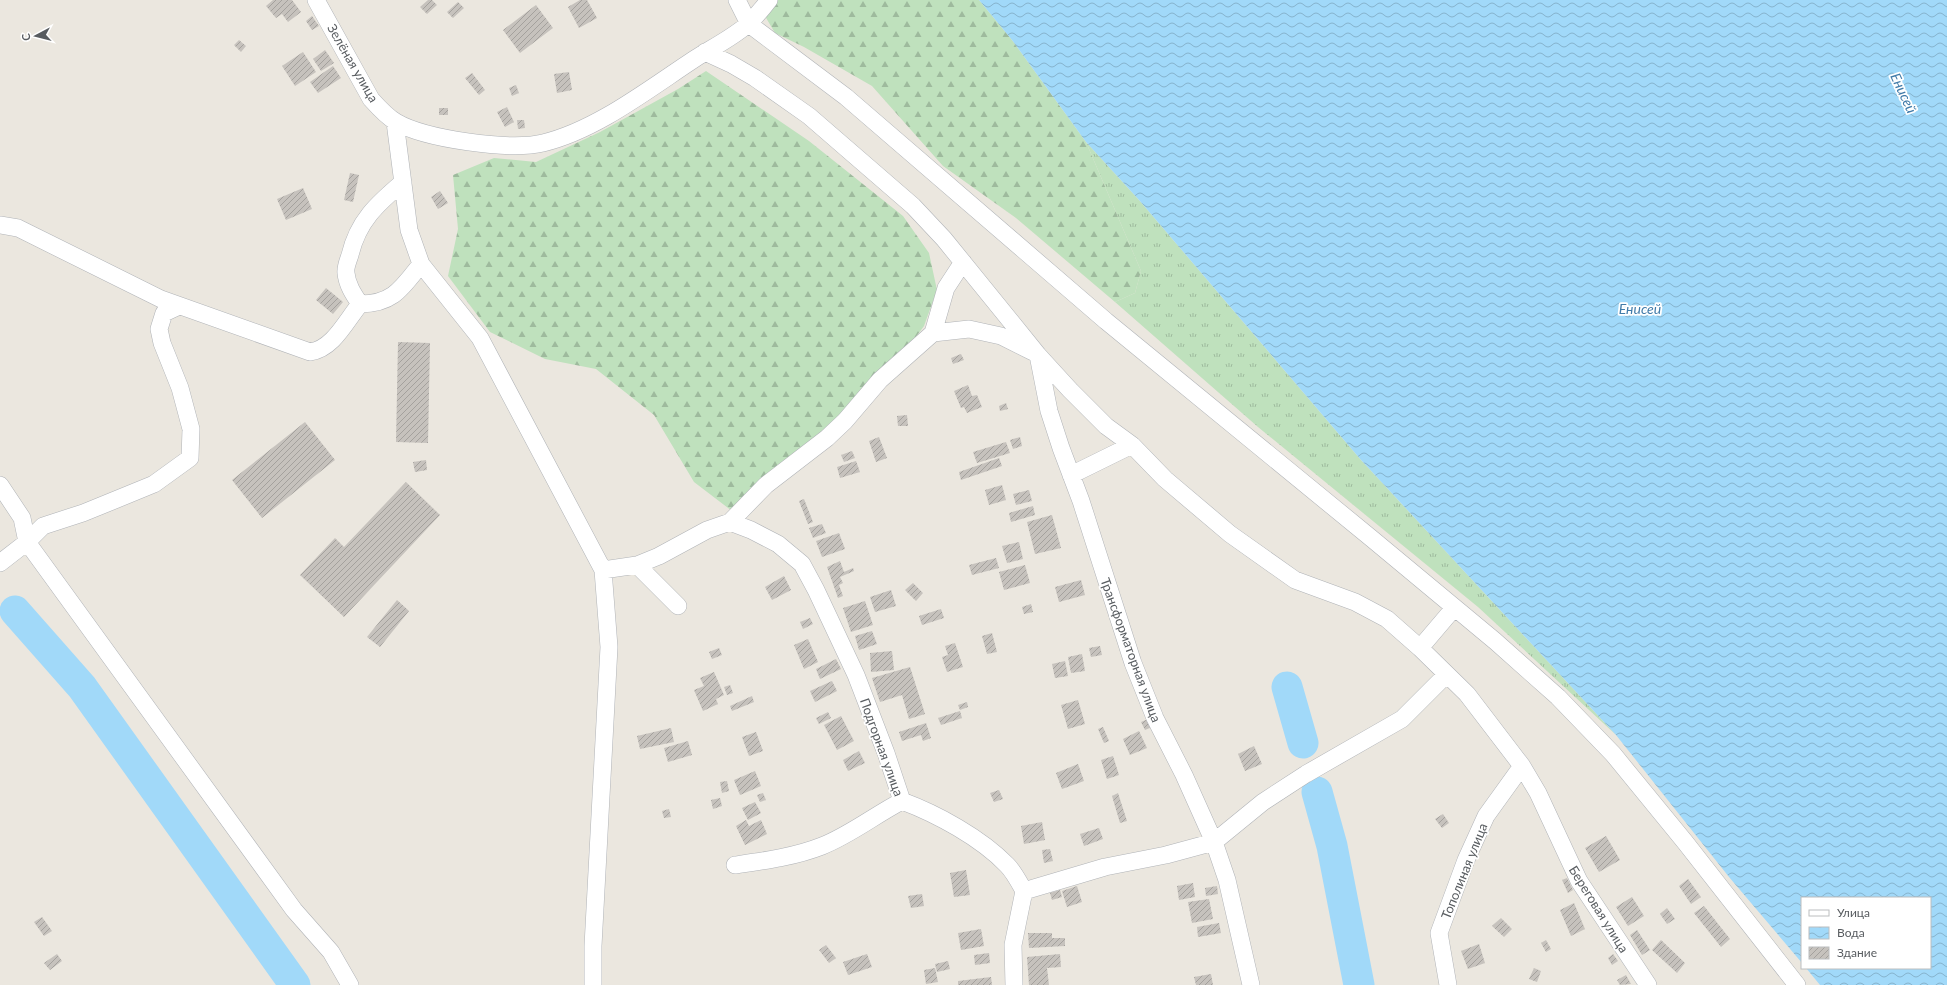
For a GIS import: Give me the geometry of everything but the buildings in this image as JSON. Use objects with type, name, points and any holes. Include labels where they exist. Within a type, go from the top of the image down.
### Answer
[{"type":"street","name":"Зелёная улица","points":[[316,0],[371,99],[395,122]]},
{"type":"street","points":[[737,0],[748,24],[846,96],[1106,321],[1224,416],[1558,697],[1613,754],[1685,842],[1797,985]]},
{"type":"street","points":[[593,985],[593,946],[609,647],[603,570],[480,338],[421,264],[409,230],[395,122],[428,134],[491,145],[527,146],[543,143],[565,135],[611,113],[748,24],[769,0]]},
{"type":"street","name":"Береговая улица","points":[[705,52],[731,64],[755,78],[809,116],[913,206],[944,239],[1038,355],[1070,390],[1106,426],[1132,445],[1166,479],[1230,534],[1295,580],[1355,602],[1387,618],[1467,694],[1522,766],[1538,793],[1579,881],[1648,985]]},
{"type":"street","points":[[360,304],[351,290],[345,272],[352,247],[360,226],[379,202],[403,182]]},
{"type":"street","points":[[0,214],[18,228],[161,299],[310,352],[320,350],[328,345],[360,304]]},
{"type":"street","points":[[0,226],[18,228]]},
{"type":"street","points":[[603,570],[637,565],[659,556],[707,530],[730,522],[766,485],[827,438],[846,421],[880,380],[933,333],[946,288],[963,262]]},
{"type":"street","points":[[360,304],[374,304],[390,298],[403,287],[421,264]]},
{"type":"street","points":[[0,563],[27,542],[43,526],[83,513],[154,484],[190,458],[191,428],[180,388],[162,343],[159,329],[164,313],[179,306]]},
{"type":"street","points":[[933,333],[969,329],[1001,336],[1038,355]]},
{"type":"street","name":"Трансформаторная улица","points":[[1038,355],[1049,411],[1071,475],[1082,501],[1112,601],[1138,677],[1154,718],[1184,775],[1214,842],[1227,880],[1251,985]]},
{"type":"street","points":[[1071,475],[1132,445]]},
{"type":"street","points":[[0,485],[22,518],[27,542],[294,910],[331,952],[350,985]]},
{"type":"street","name":"Подгорная улица","points":[[730,522],[752,530],[778,544],[802,564],[816,590],[856,675],[902,801],[921,808],[973,837],[1008,865],[1024,890]]},
{"type":"street","points":[[637,565],[678,606]]},
{"type":"street","points":[[1420,648],[1454,608]]},
{"type":"street","points":[[1014,985],[1013,945],[1024,890],[1105,867],[1166,855],[1214,842],[1263,802],[1306,774],[1402,719],[1446,675]]},
{"type":"street","name":"Тополиная улица","points":[[1448,985],[1439,933],[1466,860],[1486,816],[1522,766]]},
{"type":"street","points":[[734,865],[769,860],[821,846],[862,826],[902,801]]},
{"type":"green space","points":[[777,0],[979,0],[1012,40],[1086,142],[1141,271],[1135,293],[1115,302],[1016,218],[943,166],[872,86],[804,47],[775,33],[762,11]]},
{"type":"green space","points":[[706,71],[809,141],[903,216],[929,253],[937,290],[924,326],[898,361],[836,425],[732,511],[694,482],[654,415],[596,369],[545,359],[490,332],[448,276],[458,229],[453,175],[494,158],[536,162],[600,132],[678,89]]},
{"type":"green space","points":[[1086,142],[1139,200],[1361,460],[1616,735],[1478,607],[1258,427],[1115,302],[1135,293],[1141,271]]},
{"type":"water","name":"Енисей","points":[[979,0],[1947,0],[1947,985],[1820,985],[1807,969],[1931,969],[1931,897],[1801,897],[1801,962],[1729,877],[1616,735],[1361,460],[1139,200],[1086,142],[1012,40]]},
{"type":"waterway","points":[[15,611],[82,687],[295,985]]},
{"type":"waterway","points":[[1287,687],[1303,743]]},
{"type":"waterway","points":[[1317,792],[1332,846],[1359,985]]}]
